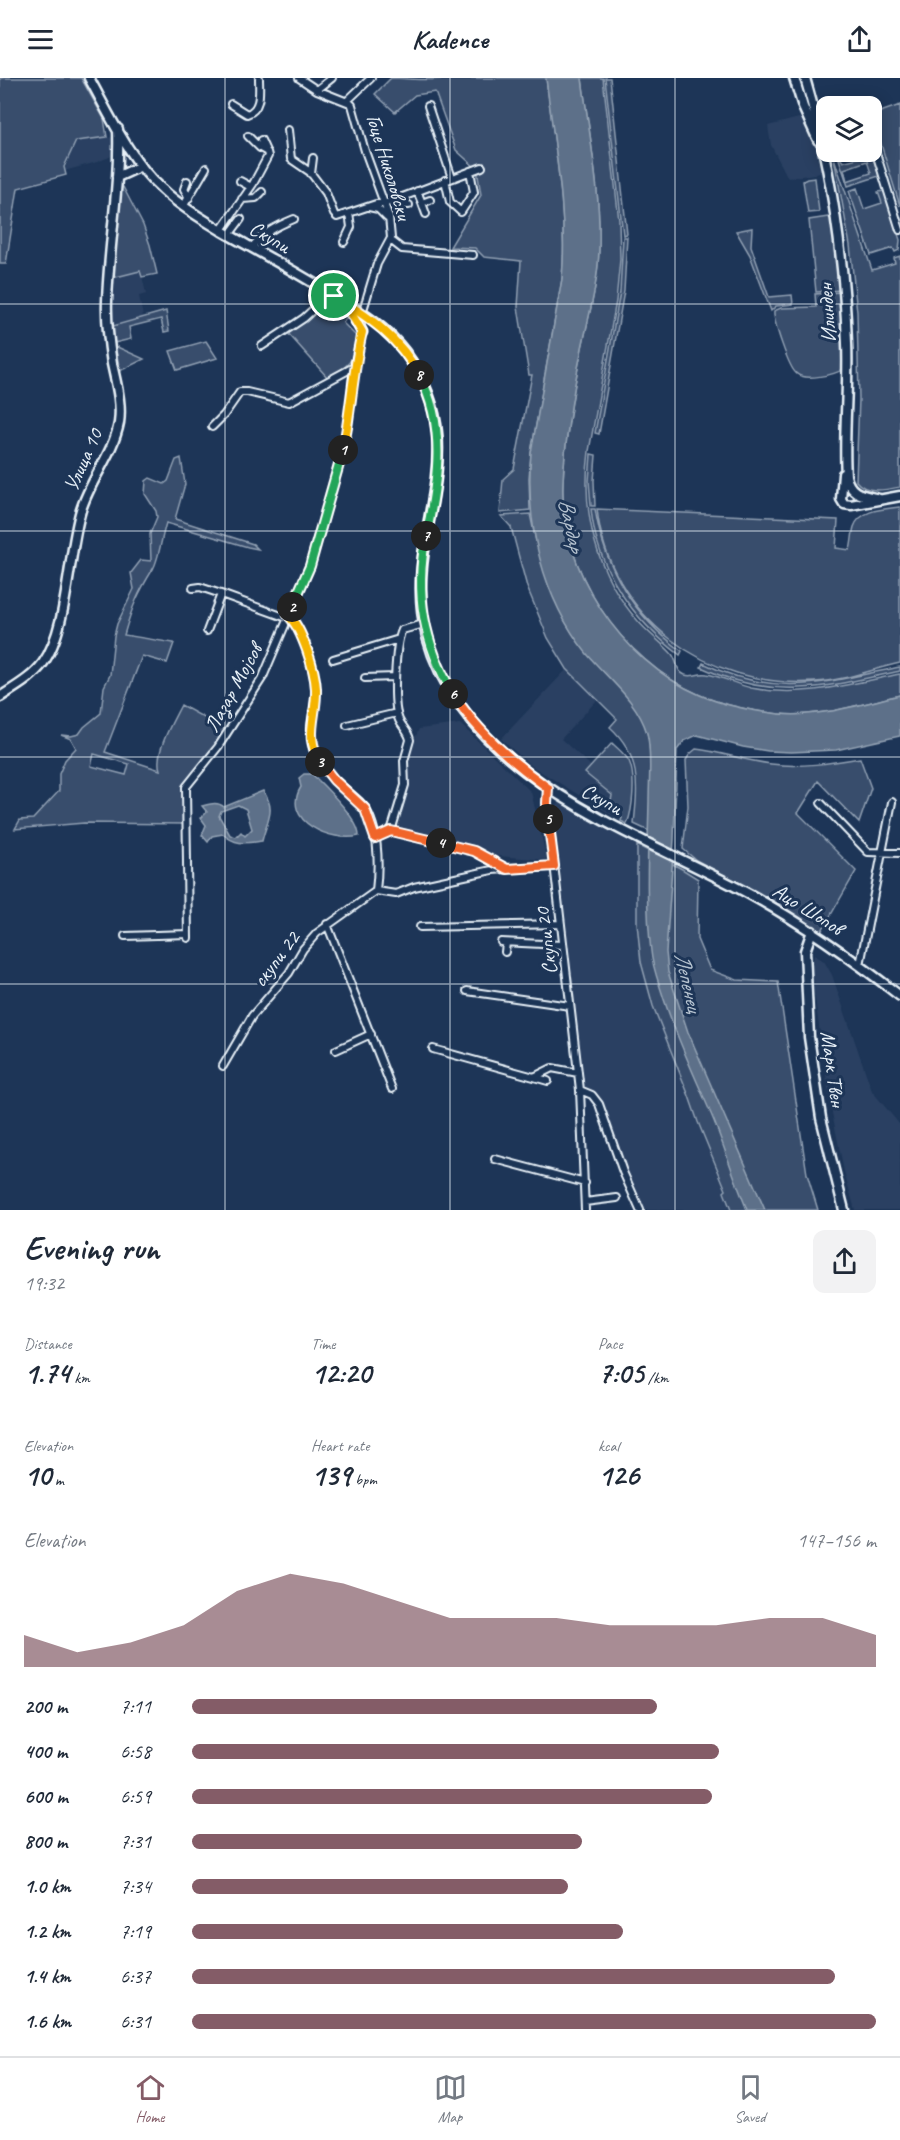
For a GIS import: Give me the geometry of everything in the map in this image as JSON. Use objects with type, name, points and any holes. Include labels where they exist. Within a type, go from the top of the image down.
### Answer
[{"type":"street","name":"Скупи","points":[[89,78],[141,166],[159,187],[183,207],[333,294],[371,319],[394,340],[417,370],[429,397],[437,427],[438,470],[422,569],[424,624],[436,663],[464,711],[500,749],[548,788],[638,839],[689,862]]},
{"type":"street","points":[[231,104],[248,114],[253,111],[258,104],[259,78]]},
{"type":"street","name":"Гоце Николовски","points":[[299,78],[317,90],[350,103],[390,224],[392,234],[375,269],[362,313]]},
{"type":"street","points":[[317,90],[332,78]]},
{"type":"street","name":"Гоце Николовски","points":[[347,101],[371,78]]},
{"type":"street","name":"Илинден","points":[[794,78],[826,163]]},
{"type":"street","name":"Илинден","points":[[806,78],[822,138],[837,227],[846,315],[848,382],[845,462],[841,496],[843,502],[851,505],[879,499]]},
{"type":"street","points":[[428,106],[448,179],[450,202],[460,212],[474,192],[470,171]]},
{"type":"street","name":"Улица 10","points":[[0,696],[33,674],[42,664],[53,644],[81,509],[119,422],[107,301],[119,155],[118,128]]},
{"type":"street","points":[[288,130],[291,158],[311,174],[326,193],[335,216],[339,217],[376,204],[396,202],[417,191],[482,167]]},
{"type":"street","points":[[225,232],[268,156],[267,152],[249,136]]},
{"type":"street","points":[[311,174],[313,158]]},
{"type":"street","points":[[879,162],[900,230]]},
{"type":"street","points":[[117,177],[141,166]]},
{"type":"street","points":[[183,207],[206,168]]},
{"type":"street","points":[[187,181],[184,189],[189,198]]},
{"type":"street","points":[[240,181],[251,187]]},
{"type":"street","points":[[417,191],[426,214]]},
{"type":"street","points":[[242,199],[256,198],[262,192]]},
{"type":"street","points":[[422,203],[430,200]]},
{"type":"street","points":[[396,202],[409,205]]},
{"type":"street","points":[[390,224],[396,202]]},
{"type":"street","points":[[368,207],[380,210],[390,224]]},
{"type":"street","points":[[344,242],[351,227],[350,213]]},
{"type":"street","points":[[225,232],[241,219]]},
{"type":"street","points":[[251,248],[276,226],[294,219]]},
{"type":"street","points":[[389,242],[393,242],[402,249],[473,255]]},
{"type":"street","points":[[262,346],[304,318],[333,294],[352,315],[362,332],[371,319]]},
{"type":"street","name":"Лазар Мојсов","points":[[125,936],[188,936],[186,787],[219,747],[263,677],[310,566],[342,453],[349,418],[354,367],[362,332],[360,320],[362,313]]},
{"type":"street","points":[[212,427],[224,416],[240,392],[288,402],[354,367]]},
{"type":"street","name":"Илинден","points":[[845,462],[846,479],[851,489],[858,494],[879,499]]},
{"type":"street","points":[[879,499],[900,496]]},
{"type":"street","points":[[193,588],[200,587],[287,616],[295,622],[303,637],[316,688],[311,731],[315,753],[323,768],[365,809],[375,838],[379,871],[376,891],[396,894],[467,874],[554,866]]},
{"type":"street","points":[[207,631],[221,594]]},
{"type":"street","points":[[391,831],[405,784],[404,761],[410,740],[397,713],[395,676],[399,639],[405,628],[424,624]]},
{"type":"street","points":[[333,658],[399,639]]},
{"type":"street","points":[[365,678],[395,676]]},
{"type":"street","points":[[347,725],[397,713]]},
{"type":"street","name":"Скупи 20","points":[[548,788],[547,803],[580,1090],[585,1210]]},
{"type":"street","points":[[860,965],[884,854],[892,802]]},
{"type":"street","points":[[821,804],[868,852],[900,853]]},
{"type":"street","points":[[375,838],[391,831],[474,851],[507,869]]},
{"type":"street","name":"Ацо Шопов","points":[[689,862],[752,895],[812,931],[900,996]]},
{"type":"street","name":"скупи 22","points":[[223,1066],[252,1016],[289,973],[303,950],[327,924],[376,891]]},
{"type":"street","points":[[327,924],[392,1089]]},
{"type":"street","points":[[420,927],[561,924]]},
{"type":"street","name":"Марк Твен","points":[[812,931],[805,951],[809,1037],[821,1118],[844,1210]]},
{"type":"street","points":[[506,952],[503,943],[563,945]]},
{"type":"street","points":[[468,991],[570,1006]]},
{"type":"street","points":[[336,1050],[371,1034]]},
{"type":"street","points":[[434,1048],[548,1081]]},
{"type":"street","points":[[534,1077],[552,1068],[578,1073]]},
{"type":"street","points":[[580,1090],[592,1095],[598,1104],[623,1172],[640,1210]]},
{"type":"street","points":[[495,1159],[585,1183]]},
{"type":"street","points":[[585,1202],[617,1198]]},
{"type":"shaded area","points":[[0,78],[81,78],[104,119],[107,137],[76,141],[64,167],[66,175],[18,188],[6,264],[0,264]]},
{"type":"shaded area","points":[[391,78],[426,80],[546,78],[562,203],[563,254],[562,279],[531,453],[530,510],[500,513],[503,479],[514,469],[532,375],[529,375],[518,307],[521,261],[484,257],[475,248],[450,247],[481,195],[477,169],[456,150],[435,92],[415,95],[395,112],[375,94]]},
{"type":"shaded area","points":[[546,78],[582,78],[596,185],[599,228],[597,274],[573,397],[563,482],[564,515],[572,547],[584,579],[600,608],[621,636],[645,660],[671,680],[700,695],[729,705],[749,710],[794,715],[840,709],[900,695],[900,736],[836,750],[791,752],[743,747],[697,735],[684,741],[677,750],[674,839],[666,952],[668,972],[688,1032],[765,1210],[747,1210],[714,1121],[673,1024],[654,966],[647,895],[650,766],[647,733],[629,700],[587,654],[558,609],[540,559],[534,533],[531,506],[531,453],[562,279],[563,254],[562,203]]},
{"type":"shaded area","points":[[582,78],[603,78],[619,221],[620,259],[616,301],[589,451],[587,474],[587,497],[595,541],[612,583],[638,621],[671,653],[680,671],[685,675],[707,674],[751,688],[770,691],[807,691],[900,674],[900,695],[840,709],[794,715],[749,710],[710,699],[671,680],[645,660],[621,636],[600,608],[584,579],[572,547],[564,515],[563,482],[570,414],[595,287],[599,249],[596,185]]},
{"type":"shaded area","points":[[605,78],[610,78],[627,234],[623,235]]},
{"type":"shaded area","points":[[900,105],[900,206],[882,148],[882,111]]},
{"type":"shaded area","points":[[803,117],[813,135],[816,162],[819,162],[821,173],[788,178],[771,145],[768,126]]},
{"type":"shaded area","points":[[117,137],[117,154],[64,171],[76,140]]},
{"type":"shaded area","points":[[835,162],[872,270],[895,263],[894,258],[900,256],[900,487],[870,489],[856,481],[859,399],[857,312],[850,245]]},
{"type":"shaded area","points":[[840,162],[864,162],[844,169],[847,181],[871,173],[867,162],[874,162],[879,176],[848,186]]},
{"type":"shaded area","points":[[815,178],[819,212],[808,213],[803,181]]},
{"type":"shaded area","points":[[121,183],[143,225],[157,274],[142,277],[140,271],[112,278]]},
{"type":"shaded area","points":[[857,188],[864,209],[882,203],[878,192],[884,191],[900,240],[899,250],[895,252],[893,248],[871,255],[849,191]]},
{"type":"shaded area","points":[[828,217],[832,220],[841,290],[816,292],[809,220]]},
{"type":"shaded area","points":[[752,228],[751,246],[769,297],[792,295],[793,304],[776,306],[771,311],[750,255],[736,231]]},
{"type":"shaded area","points":[[623,237],[627,237],[624,291],[599,434],[595,433],[620,292]]},
{"type":"shaded area","points":[[141,271],[146,294],[139,296],[143,317],[113,326],[112,278]]},
{"type":"shaded area","points":[[841,292],[843,369],[820,376],[806,377],[797,374],[786,355],[774,311],[781,308],[816,307],[815,294]]},
{"type":"shaded area","points":[[325,298],[348,315],[343,323],[356,336],[355,351],[350,362],[328,378],[286,331]]},
{"type":"shaded area","points":[[166,311],[169,331],[164,332],[161,319],[129,327],[131,339],[114,343],[113,326]]},
{"type":"shaded area","points":[[206,341],[217,358],[177,370],[170,351]]},
{"type":"shaded area","points":[[115,346],[144,359],[120,371]]},
{"type":"shaded area","points":[[591,454],[596,455],[595,506],[591,506],[589,481]]},
{"type":"shaded area","points":[[181,458],[185,484],[175,519],[253,544],[258,549],[166,523],[155,565],[136,600],[124,635],[174,643],[167,663],[142,656],[105,752],[160,770],[162,746],[181,705],[228,731],[189,782],[187,824],[84,823],[15,829],[20,820],[33,819],[59,791],[59,774],[65,760],[76,748],[71,739],[61,735],[79,734],[101,713],[104,687],[110,675],[117,624],[134,589],[131,573],[141,560],[151,561],[150,534],[157,517],[156,511],[145,494],[146,481],[150,478],[164,484],[168,481],[176,460]],"holes":[[[94,754],[129,764],[126,775],[91,766]]]},
{"type":"shaded area","points":[[900,507],[900,663],[847,677],[815,682],[775,681],[737,673],[702,659],[670,639],[643,613],[621,583],[605,548],[597,509],[838,520],[836,548],[850,550],[857,521],[867,513]]},
{"type":"shaded area","points":[[591,509],[595,509],[606,551],[624,589],[649,623],[682,651],[680,655],[647,626],[620,592],[601,553]]},
{"type":"shaded area","points":[[530,514],[546,578],[566,623],[584,649],[627,696],[644,722],[650,759],[649,831],[634,824],[635,772],[627,749],[610,727],[617,719],[567,669],[548,638],[527,587],[511,527],[501,516]]},
{"type":"shaded area","points":[[703,663],[754,681],[778,684],[825,682],[900,667],[900,671],[824,686],[776,688],[752,685],[727,678],[701,667]]},
{"type":"shaded area","points":[[567,669],[597,700],[561,739],[591,766],[586,773],[612,795],[611,802],[622,818],[621,821],[530,765],[501,739]]},
{"type":"shaded area","points":[[460,724],[531,792],[547,860],[498,856],[395,830],[405,762],[419,729]]},
{"type":"shaded area","points":[[612,743],[626,756],[631,767],[633,792],[627,824],[621,821],[622,818],[611,802],[612,795],[585,773]]},
{"type":"shaded area","points":[[696,749],[761,763],[782,765],[816,764],[860,758],[871,788],[859,823],[818,781],[798,813],[856,871],[821,932],[770,900],[696,860],[683,849],[688,806],[686,760]]},
{"type":"shaded area","points":[[304,774],[312,774],[340,804],[358,829],[359,836],[336,836],[323,833],[303,819],[297,810],[296,799],[301,787],[299,778]]},
{"type":"shaded area","points":[[263,791],[270,810],[262,841],[237,842],[223,834],[212,836],[208,842],[202,835],[206,825],[201,818],[207,812],[202,806],[216,804],[224,807]],"holes":[[[238,805],[246,809],[252,829],[245,836],[241,832],[236,837],[230,835],[219,816],[221,811]]]},
{"type":"shaded area","points":[[560,803],[637,845],[637,923],[641,962],[653,1006],[727,1191],[724,1192],[731,1210],[640,1210],[620,1163],[624,1157],[616,1151],[599,1104],[584,1091],[553,821],[554,807]]},
{"type":"shaded area","points":[[637,845],[698,879],[697,939],[710,970],[737,980],[778,982],[807,1174],[818,1210],[731,1210],[724,1192],[726,1190],[653,1006],[641,962],[637,923]]},
{"type":"shaded area","points":[[814,955],[824,961],[832,975],[872,1091],[900,1125],[900,1210],[855,1210],[844,1171],[830,1103],[814,991],[812,966]]},
{"type":"route","points":[[334,296],[380,326],[411,361],[425,386],[437,427],[439,450],[437,478],[423,550],[421,590],[427,636],[436,663],[464,711],[500,749],[548,788],[547,803],[554,866],[507,869],[474,851],[391,831],[375,838],[371,822],[361,803],[334,780],[323,768],[315,753],[312,745],[311,724],[316,688],[303,637],[295,622],[288,615],[314,554],[342,453],[349,418],[354,367],[362,332],[352,315],[334,296]]},
{"type":"water label","name":"Вардар","points":[[572,525]]},
{"type":"water label","name":"Лепенец","points":[[689,982]]}]
